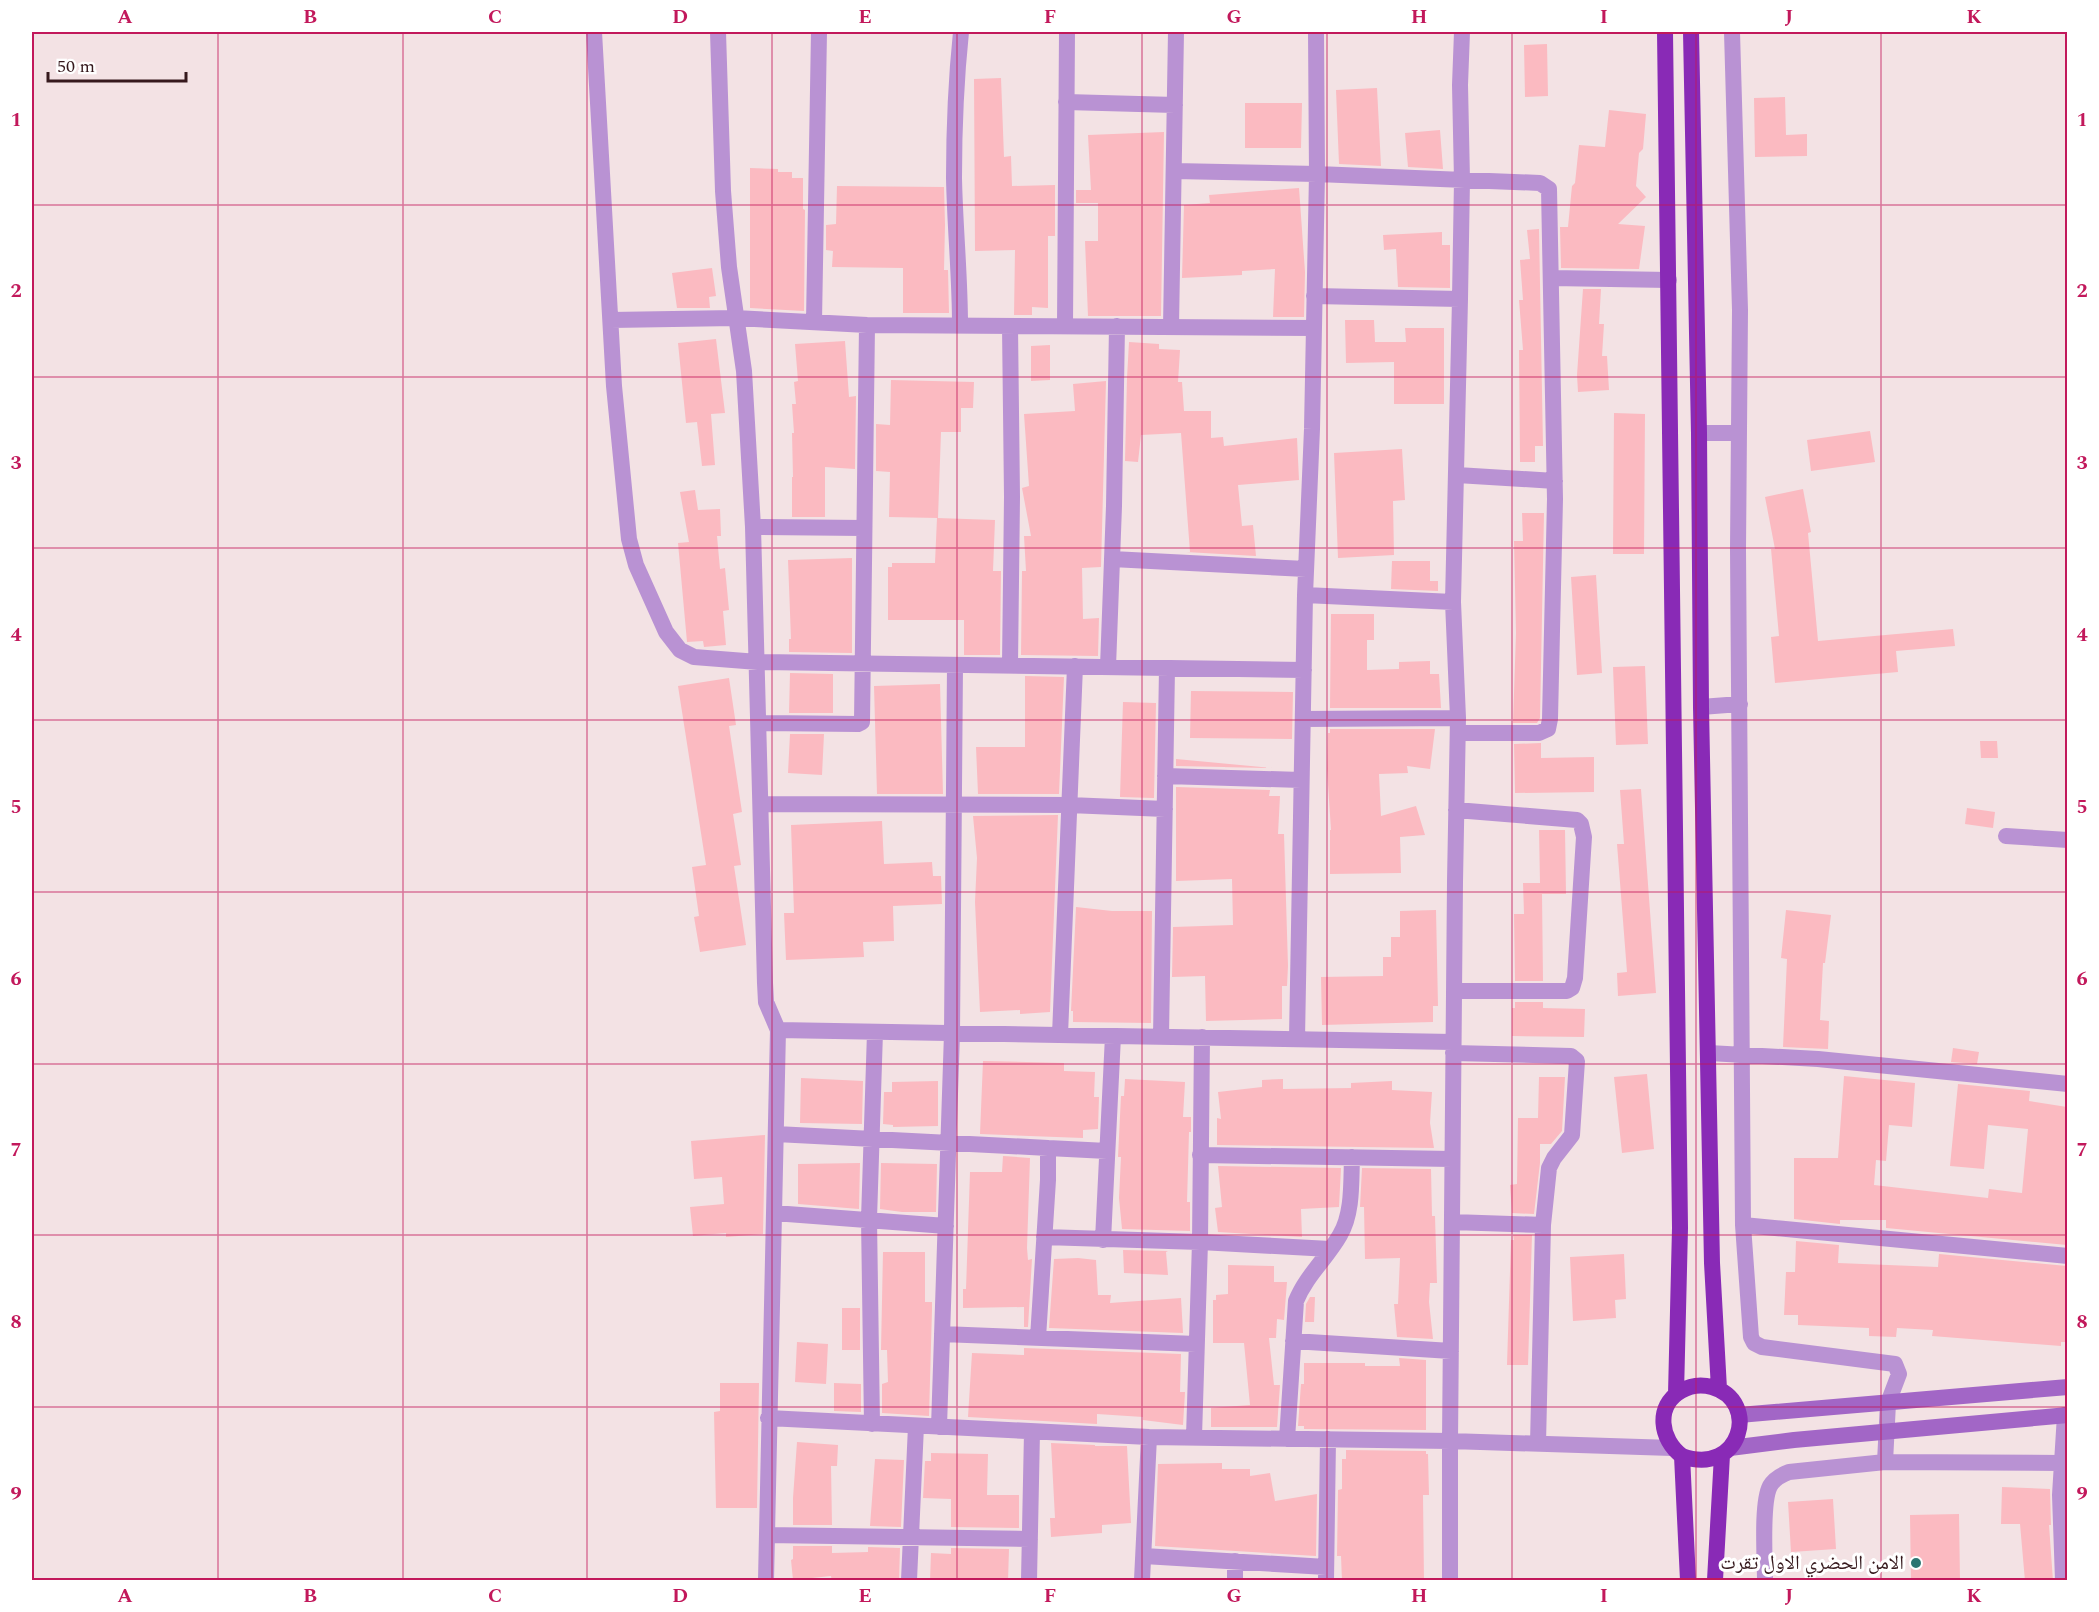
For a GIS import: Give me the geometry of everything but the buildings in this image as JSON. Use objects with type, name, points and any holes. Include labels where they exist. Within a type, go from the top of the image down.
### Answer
[{"type":"highway","points":[[1665,32],[1680,1228],[1676,1394]]},
{"type":"highway","points":[[1691,32],[1712,1263],[1719,1389]]},
{"type":"highway","points":[[1704,1385],[1719,1389],[1732,1400],[1739,1415],[1736,1438],[1726,1451],[1709,1460],[1695,1461],[1677,1452],[1666,1438],[1663,1426],[1664,1414],[1668,1403],[1676,1394],[1689,1387],[1704,1385]]},
{"type":"highway","points":[[1715,1581],[1726,1451]]},
{"type":"highway","points":[[1677,1452],[1688,1581]]},
{"type":"main road","points":[[1739,1415],[2067,1387]]},
{"type":"main road","points":[[1726,1451],[1794,1440],[2066,1415]]},
{"type":"street","points":[[594,32],[614,386],[629,539],[636,564],[666,632],[680,650],[694,657],[758,662],[1304,670]]},
{"type":"street","points":[[718,32],[723,192],[729,267],[744,371],[753,527],[766,1002],[778,1030],[766,1581]]},
{"type":"street","points":[[814,322],[819,32]]},
{"type":"street","points":[[960,326],[954,178],[957,69],[961,32]]},
{"type":"street","points":[[1065,326],[1067,32]]},
{"type":"street","points":[[1171,327],[1176,32]]},
{"type":"street","points":[[1297,1039],[1305,595],[1314,328],[1317,32]]},
{"type":"street","points":[[1450,1581],[1453,1047],[1458,725],[1453,602],[1461,298],[1460,85],[1462,32]]},
{"type":"street","points":[[1732,32],[1740,310],[1743,1225],[1751,1336],[1755,1343],[1762,1347],[1895,1364],[1899,1374],[1888,1403],[1885,1462]]},
{"type":"street","points":[[1066,102],[1175,105]]},
{"type":"street","points":[[1174,171],[1540,183],[1549,189],[1555,481],[1548,729],[1539,733],[1458,725],[1303,719]]},
{"type":"street","points":[[1552,278],[1669,280]]},
{"type":"street","points":[[1314,296],[1461,298]]},
{"type":"street","points":[[611,320],[735,318],[867,325],[1314,328]]},
{"type":"street","points":[[759,723],[861,723],[864,663],[867,325]]},
{"type":"street","points":[[1010,666],[1011,326]]},
{"type":"street","points":[[1108,667],[1117,326]]},
{"type":"street","points":[[1699,433],[1739,433]]},
{"type":"street","points":[[1457,475],[1555,481]]},
{"type":"street","points":[[753,527],[864,528]]},
{"type":"street","points":[[1112,560],[1306,569]]},
{"type":"street","points":[[1305,595],[1453,602]]},
{"type":"street","points":[[939,1427],[952,1033],[955,664]]},
{"type":"street","points":[[1060,1035],[1075,666]]},
{"type":"street","points":[[1161,1037],[1167,668]]},
{"type":"street","points":[[1701,707],[1740,704]]},
{"type":"street","points":[[1165,776],[1301,780]]},
{"type":"street","points":[[761,804],[1069,805],[1165,809]]},
{"type":"street","points":[[1454,992],[1567,990],[1572,988],[1575,978],[1584,837],[1581,824],[1577,820],[1456,810]]},
{"type":"street","points":[[2006,836],[2067,840]]},
{"type":"street","points":[[778,1030],[1297,1039],[1571,1056],[1577,1061],[1572,1135],[1549,1168],[1543,1225],[1538,1444]]},
{"type":"street","points":[[872,1424],[869,1219],[875,1032]]},
{"type":"street","points":[[1103,1240],[1113,1036]]},
{"type":"street","points":[[1194,1437],[1200,1242],[1202,1037]]},
{"type":"street","points":[[1709,1053],[1818,1059],[2067,1084]]},
{"type":"street","points":[[776,1134],[1107,1151]]},
{"type":"street","points":[[1038,1338],[1047,1148]]},
{"type":"street","points":[[1200,1155],[1452,1159]]},
{"type":"street","points":[[1287,1439],[1296,1301],[1302,1287],[1340,1235],[1348,1213],[1352,1157]]},
{"type":"street","points":[[774,1213],[946,1226]]},
{"type":"street","points":[[1452,1222],[1543,1225]]},
{"type":"street","points":[[1743,1225],[2067,1256]]},
{"type":"street","points":[[1044,1238],[1200,1242],[1330,1249]]},
{"type":"street","points":[[942,1334],[1196,1344]]},
{"type":"street","points":[[1293,1341],[1451,1351]]},
{"type":"street","points":[[2063,1581],[2062,1463],[2066,1415]]},
{"type":"street","points":[[768,1418],[1149,1437],[1450,1441],[1677,1452]]},
{"type":"street","points":[[909,1581],[916,1426]]},
{"type":"street","points":[[1029,1581],[1032,1432]]},
{"type":"street","points":[[1142,1581],[1149,1437]]},
{"type":"street","points":[[1143,1556],[1234,1562],[1326,1574],[1328,1439]]},
{"type":"street","points":[[1765,1581],[1766,1499],[1770,1486],[1778,1477],[1789,1472],[1885,1462],[2062,1463]]},
{"type":"street","points":[[767,1535],[1030,1539]]},
{"type":"street","points":[[1234,1562],[1235,1581]]},
{"type":"place","name":"الامن الحضري الاول تقرت","points":[[1916,1563]]}]
